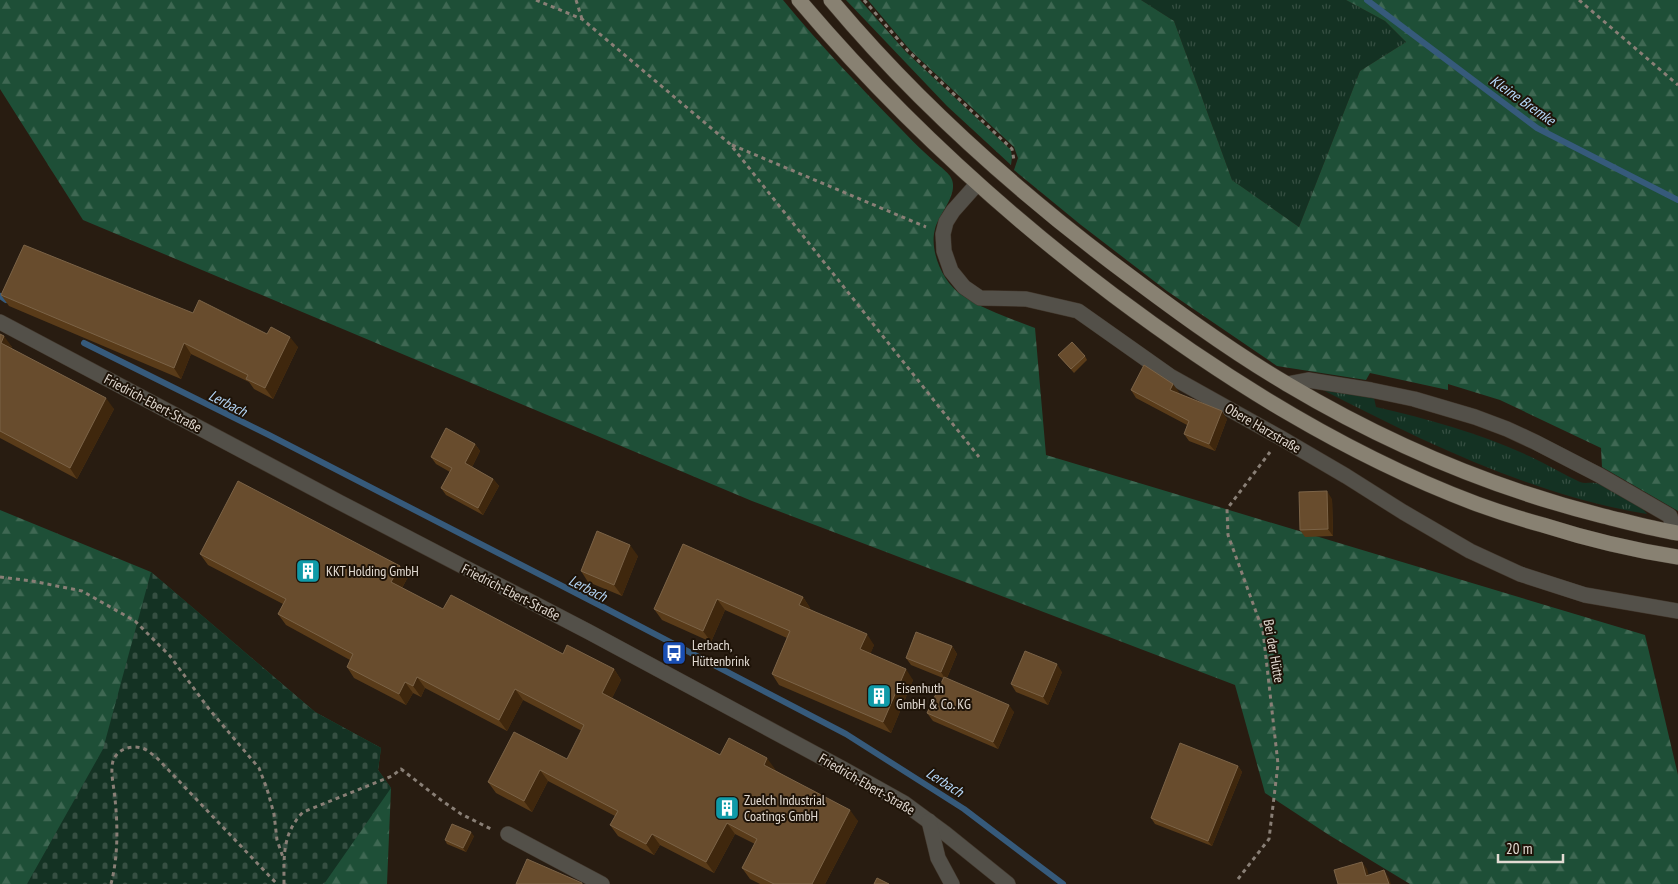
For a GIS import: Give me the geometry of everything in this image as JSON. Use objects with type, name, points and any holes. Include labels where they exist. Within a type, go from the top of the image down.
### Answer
[{"type":"main road","points":[[799,0],[872,82],[977,184],[1062,256],[1150,323],[1273,405],[1382,463],[1479,505],[1610,544],[1678,557]]},
{"type":"main road","points":[[831,0],[887,62],[939,115],[1034,201],[1164,302],[1216,339],[1287,384],[1390,439],[1454,468],[1518,492],[1570,508],[1676,532]]},
{"type":"street","points":[[943,234],[946,222],[952,211],[977,184]]},
{"type":"street","name":"Obere Harzstraße","points":[[943,234],[944,251],[952,271],[964,288],[980,298],[1026,299],[1078,311],[1170,376],[1346,476],[1470,551],[1520,574],[1584,595],[1678,611]]},
{"type":"street","name":"Friedrich-Ebert-Straße","points":[[0,322],[847,770],[904,803],[1008,884]]},
{"type":"street","points":[[1287,384],[1308,380],[1371,390],[1444,407],[1507,429],[1600,475],[1670,516],[1676,532]]},
{"type":"street","points":[[928,821],[938,858],[952,884]]},
{"type":"street","points":[[508,834],[602,884]]},
{"type":"path","points":[[536,0],[582,19],[730,144],[979,458]]},
{"type":"path","points":[[576,0],[582,19]]},
{"type":"path","points":[[864,0],[908,51],[1012,149]]},
{"type":"path","points":[[1579,0],[1678,85]]},
{"type":"path","points":[[730,144],[943,234]]},
{"type":"path","name":"Bei der Hütte","points":[[1238,879],[1269,839],[1278,764],[1263,631],[1228,535],[1227,509],[1280,438]]},
{"type":"path","points":[[0,578],[32,581],[82,591],[135,620],[170,656],[209,709],[259,768],[274,814],[278,840],[284,860]]},
{"type":"path","points":[[111,884],[116,851],[116,801],[112,770],[113,761],[117,753],[132,747],[148,751],[158,759],[277,884]]},
{"type":"path","points":[[284,884],[284,860],[287,839],[297,819],[303,812],[392,776],[401,769],[461,814],[496,831],[508,834]]},
{"type":"green space","points":[[0,0],[783,0],[855,82],[909,138],[950,176],[953,182],[953,189],[935,229],[934,247],[939,266],[949,283],[962,295],[988,309],[1035,328],[1046,455],[1645,635],[1678,775],[1678,884],[1410,884],[1329,835],[1265,793],[1235,685],[752,501],[83,220],[0,89]]},
{"type":"green space","points":[[846,0],[860,0],[906,52],[1011,150],[1011,165],[947,106]]},
{"type":"green space","points":[[868,0],[1141,0],[1174,21],[1232,180],[1299,227],[1360,71],[1406,42],[1385,21],[1346,0],[1678,0],[1678,511],[1602,467],[1601,448],[1500,400],[1448,384],[1448,390],[1370,373],[1366,380],[1277,366],[1167,291],[1081,225],[1014,170],[1018,158],[1014,147],[910,50]]},
{"type":"green space","points":[[1141,0],[1346,0],[1385,21],[1406,42],[1360,71],[1299,227],[1232,180],[1174,21]]},
{"type":"green space","points":[[1321,389],[1374,398],[1376,407],[1492,440],[1580,482],[1595,483],[1607,487],[1631,501],[1647,514],[1562,494],[1520,480],[1439,447]]},
{"type":"green space","points":[[0,510],[151,572],[315,712],[381,748],[378,770],[391,788],[387,884],[0,884]]},
{"type":"green space","points":[[151,572],[315,712],[381,748],[378,770],[391,788],[324,884],[27,884],[103,749]]},
{"type":"building","points":[[24,245],[193,313],[199,300],[267,334],[271,327],[290,337],[265,388],[246,379],[248,375],[184,343],[174,368],[1,295]]},
{"type":"building","points":[[0,334],[4,336],[1,343],[106,398],[70,468],[0,431]]},
{"type":"building","points":[[1072,342],[1085,356],[1071,369],[1058,355]]},
{"type":"building","points":[[1144,365],[1173,384],[1170,390],[1222,411],[1209,444],[1184,434],[1189,421],[1131,390]]},
{"type":"building","points":[[446,428],[475,444],[465,463],[493,479],[478,508],[441,488],[452,468],[431,457]]},
{"type":"building","points":[[238,481],[400,566],[391,582],[443,609],[451,595],[563,654],[567,645],[614,669],[602,693],[720,755],[729,738],[767,758],[764,765],[850,810],[812,884],[774,884],[742,868],[757,839],[727,823],[706,862],[652,834],[646,844],[610,825],[618,811],[540,770],[524,801],[488,782],[514,732],[567,759],[584,725],[515,689],[499,720],[417,677],[413,686],[405,682],[399,694],[347,667],[353,654],[278,614],[286,599],[200,554]]},
{"type":"building","points":[[1327,491],[1328,529],[1300,530],[1299,492]]},
{"type":"building","points":[[597,531],[630,545],[614,585],[581,571]]},
{"type":"building","points":[[683,544],[803,597],[799,605],[867,634],[860,649],[906,669],[883,722],[772,674],[790,631],[717,599],[703,631],[654,609]]},
{"type":"building","points":[[916,632],[952,646],[941,672],[906,658]]},
{"type":"building","points":[[1025,651],[1057,664],[1043,697],[1011,684]]},
{"type":"building","points":[[944,677],[1009,705],[993,742],[927,713]]},
{"type":"building","points":[[1180,743],[1238,766],[1208,841],[1151,818]]},
{"type":"building","points":[[452,824],[471,832],[463,848],[445,840]]},
{"type":"building","points":[[527,859],[582,883],[582,884],[516,884]]},
{"type":"building","points":[[1362,862],[1366,876],[1384,870],[1389,884],[1338,884],[1334,870]]},
{"type":"building","points":[[877,878],[889,884],[874,884]]},
{"type":"waterway","name":"Kleine Bremke","points":[[1367,0],[1537,128],[1678,200]]},
{"type":"waterway","name":"Lerbach","points":[[0,296],[6,300]]},
{"type":"waterway","name":"Lerbach","points":[[84,343],[269,435],[846,734],[964,809],[1063,884]]},
{"type":"place","name":"KKT Holding GmbH","points":[[308,571]]},
{"type":"place","name":"Lerbach, Hüttenbrink","points":[[674,653]]},
{"type":"place","name":"Eisenhuth GmbH & Co. KG","points":[[879,696]]},
{"type":"place","name":"Zuelch Industrial Coatings GmbH","points":[[727,808]]}]
